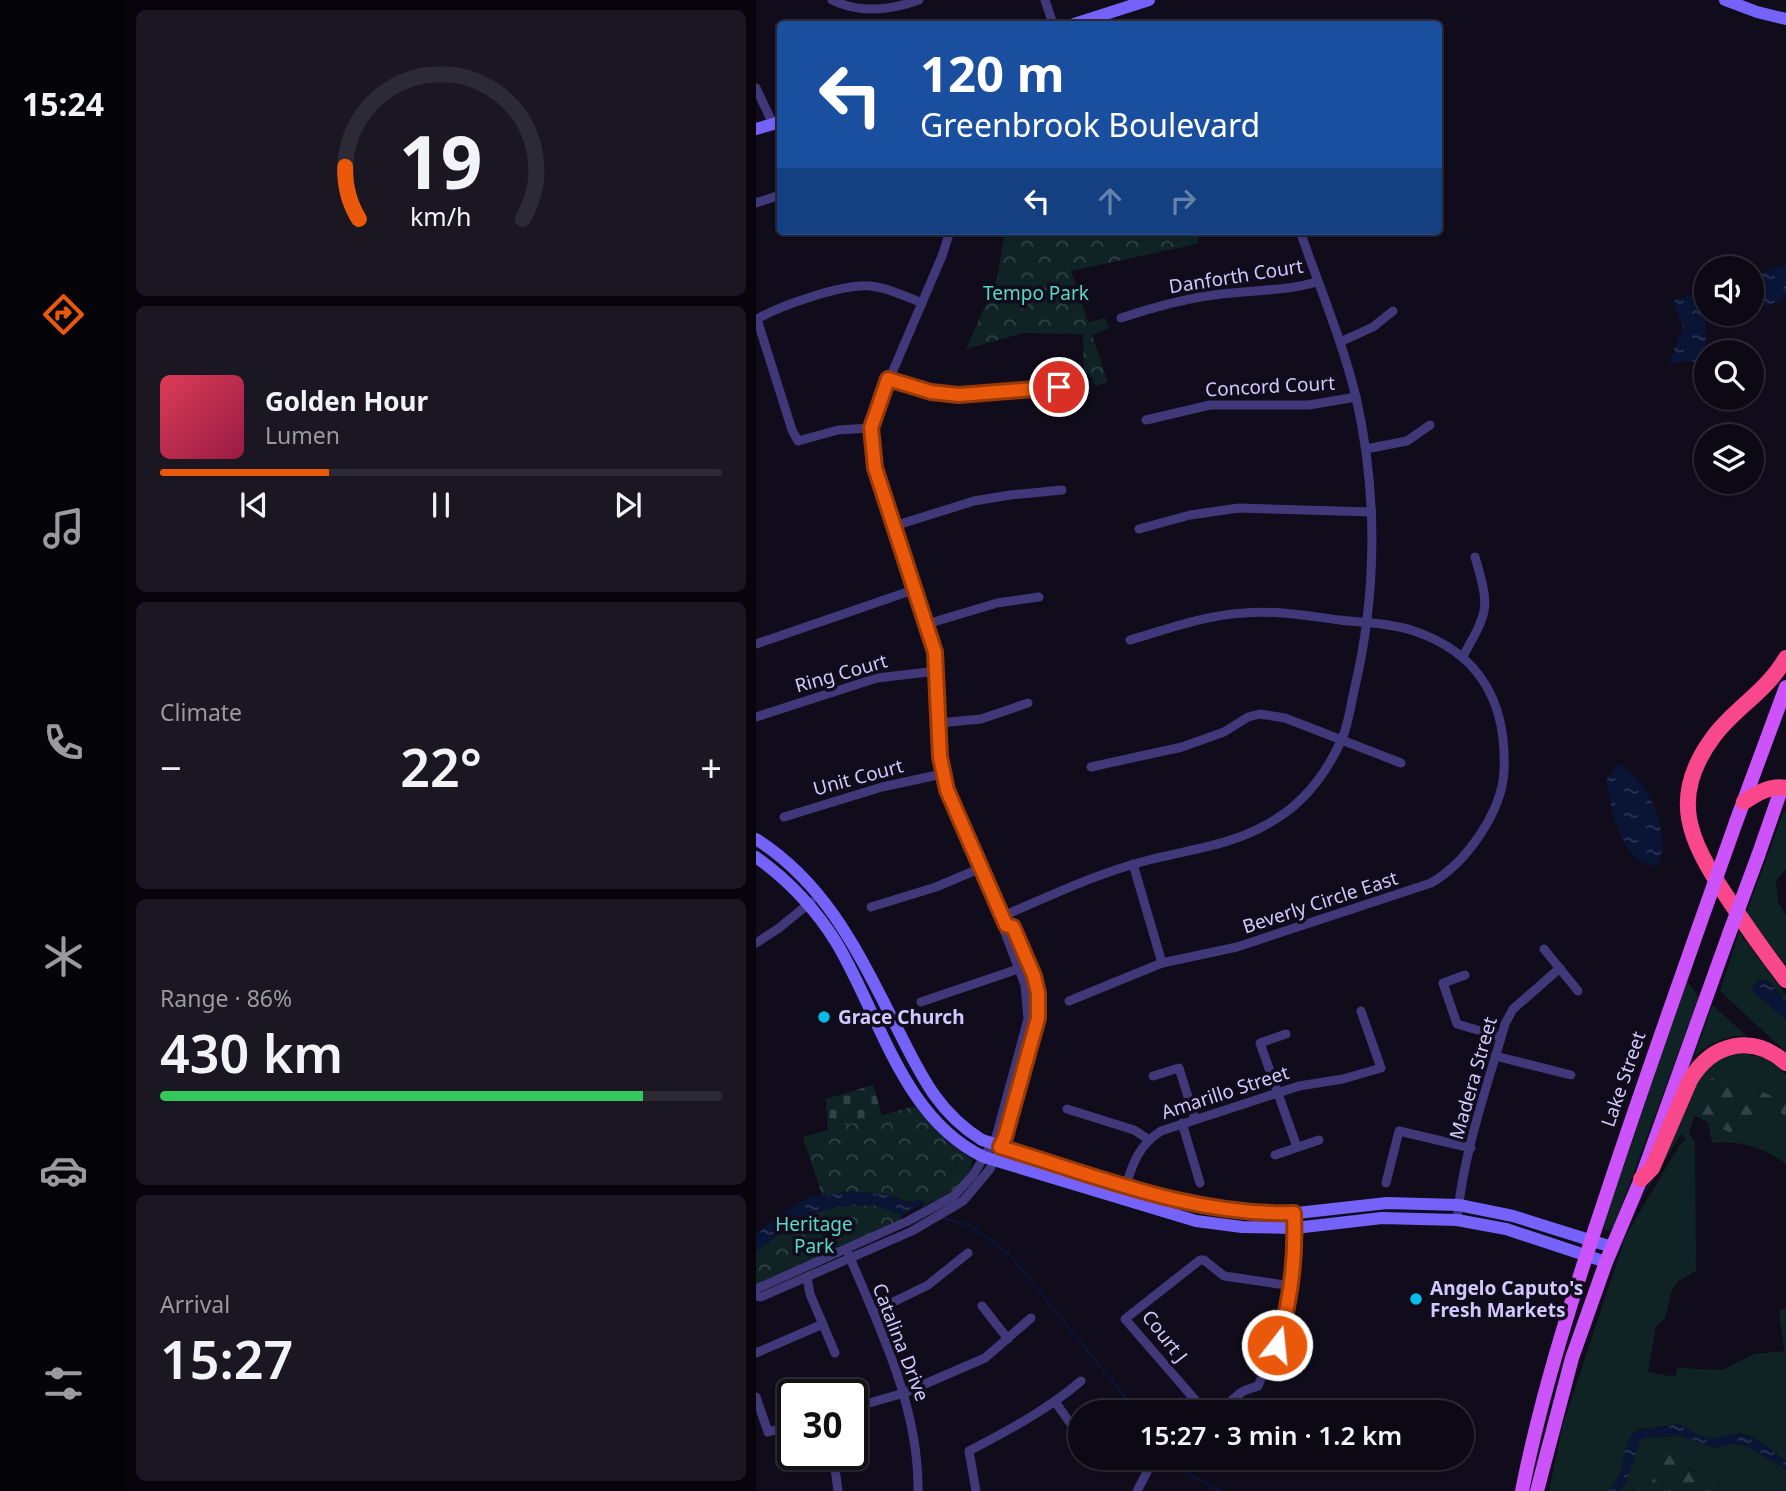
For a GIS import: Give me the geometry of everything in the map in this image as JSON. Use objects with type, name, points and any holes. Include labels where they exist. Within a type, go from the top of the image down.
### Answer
[{"type":"highway","points":[[1786,658],[1767,686],[1717,733],[1702,752],[1693,771],[1688,792],[1691,831],[1702,860],[1786,980]]},
{"type":"highway","points":[[1744,802],[1756,793],[1785,783]]},
{"type":"highway","points":[[1641,1179],[1652,1168],[1690,1080],[1707,1058],[1719,1050],[1745,1045],[1760,1048],[1786,1063]]},
{"type":"main road","points":[[1083,21],[1149,0]]},
{"type":"main road","points":[[1725,0],[1786,19]]},
{"type":"main road","points":[[756,129],[777,123]]},
{"type":"main road","name":"Lake Street","points":[[1522,1491],[1555,1353],[1588,1248],[1653,1056],[1786,687]]},
{"type":"main road","points":[[1537,1491],[1571,1359],[1606,1262],[1641,1179],[1785,783]]},
{"type":"main road","points":[[756,839],[791,865],[820,894],[849,936],[932,1094],[959,1124],[996,1146],[1208,1208],[1294,1213],[1401,1203],[1459,1205],[1513,1216],[1588,1248],[1606,1262]]},
{"type":"main road","points":[[756,857],[777,872],[809,904],[837,944],[925,1110],[953,1139],[989,1159],[1206,1223],[1295,1228],[1381,1218],[1457,1220],[1588,1248],[1612,1247]]},
{"type":"street","points":[[832,0],[863,9],[897,7],[919,0]]},
{"type":"street","points":[[1045,0],[1052,21]]},
{"type":"street","points":[[756,88],[777,123]]},
{"type":"street","points":[[756,202],[777,196]]},
{"type":"street","points":[[756,1289],[921,1226],[968,1197],[996,1146],[1005,1137],[1038,1018],[1038,993],[1003,930],[1004,920],[942,774],[937,671],[927,624],[875,468],[871,428],[888,379],[948,235]]},
{"type":"street","points":[[1004,920],[1090,879],[1133,864],[1222,844],[1277,819],[1312,788],[1342,740],[1358,676],[1366,623],[1372,563],[1372,512],[1366,449],[1356,397],[1340,342],[1301,235]]},
{"type":"street","name":"Danforth Court","points":[[1121,318],[1196,298],[1287,290],[1317,282]]},
{"type":"street","points":[[871,428],[838,430],[798,441],[779,393],[757,319],[837,290],[856,286],[881,288],[922,303]]},
{"type":"street","points":[[1340,342],[1373,327],[1393,311]]},
{"type":"street","points":[[888,379],[931,392],[959,395],[1040,387],[1077,387]]},
{"type":"street","name":"Concord Court","points":[[1146,420],[1210,405],[1309,405],[1356,397]]},
{"type":"street","points":[[1366,449],[1407,441],[1430,425]]},
{"type":"street","points":[[894,526],[985,499],[1062,490]]},
{"type":"street","points":[[1139,529],[1190,515],[1239,508],[1372,512]]},
{"type":"street","points":[[1130,640],[1214,617],[1274,612],[1415,631],[1463,656],[1483,620],[1485,610],[1482,583],[1475,558]]},
{"type":"street","points":[[756,644],[916,589]]},
{"type":"street","points":[[927,624],[997,603],[1040,597]]},
{"type":"street","name":"Beverly Circle East","points":[[1069,1001],[1162,963],[1237,947],[1423,887],[1450,870],[1472,844],[1497,805],[1505,760],[1497,708],[1488,688],[1463,656]]},
{"type":"street","name":"Ring Court","points":[[756,717],[877,678],[937,671]]},
{"type":"street","points":[[939,723],[981,719],[1028,703]]},
{"type":"street","points":[[1091,767],[1182,747],[1224,732],[1248,717],[1260,714],[1285,718],[1401,763]]},
{"type":"street","name":"Unit Court","points":[[784,817],[882,787],[942,774]]},
{"type":"street","points":[[1133,864],[1162,963]]},
{"type":"street","points":[[871,907],[936,887],[981,868]]},
{"type":"street","points":[[756,943],[820,894]]},
{"type":"street","points":[[1544,948],[1578,991]]},
{"type":"street","points":[[921,1002],[1025,967]]},
{"type":"street","name":"Madera Street","points":[[1457,1220],[1471,1148],[1504,1024],[1513,1009],[1560,968]]},
{"type":"street","points":[[1465,975],[1443,983],[1457,1024],[1501,1037]]},
{"type":"street","name":"Amarillo Street","points":[[1122,1200],[1134,1160],[1148,1139],[1161,1131],[1277,1093],[1381,1068],[1361,1011]]},
{"type":"street","points":[[1286,1034],[1261,1043],[1297,1147]]},
{"type":"street","points":[[1495,1056],[1571,1075]]},
{"type":"street","points":[[1153,1076],[1179,1068],[1195,1119]]},
{"type":"street","points":[[1068,1109],[1134,1130],[1148,1139]]},
{"type":"street","points":[[1182,1123],[1200,1183]]},
{"type":"street","points":[[1386,1183],[1399,1131],[1471,1148]]},
{"type":"street","points":[[1275,1155],[1319,1140]]},
{"type":"street","points":[[756,1296],[761,1297],[807,1277],[939,1204],[962,1188],[989,1159]]},
{"type":"street","points":[[1292,1286],[1294,1213]]},
{"type":"street","name":"Catalina Drive","points":[[848,1253],[904,1393],[914,1434],[918,1491]]},
{"type":"street","points":[[873,1312],[928,1285],[968,1253]]},
{"type":"street","name":"Court J","points":[[1200,1260],[1204,1260],[1224,1276],[1292,1286],[1277,1345],[1258,1386],[1244,1391],[1221,1409],[1203,1409],[1125,1319],[1200,1260]]},
{"type":"street","points":[[807,1277],[810,1294],[835,1353]]},
{"type":"street","points":[[982,1306],[1008,1339]]},
{"type":"street","points":[[868,1403],[904,1393],[985,1358],[1031,1318]]},
{"type":"street","points":[[756,1353],[822,1324]]},
{"type":"street","points":[[976,1491],[969,1451],[1056,1403],[1081,1381]]},
{"type":"street","points":[[756,1397],[768,1432],[777,1429]]},
{"type":"street","points":[[1056,1403],[1068,1420]]},
{"type":"street","points":[[835,1470],[838,1491]]},
{"type":"street","points":[[1137,1491],[1147,1472]]},
{"type":"green space","name":"Tempo Park","points":[[1004,235],[1201,235],[1197,244],[1071,271],[1088,322],[1105,318],[1109,328],[1092,335],[1108,382],[1095,386],[1091,376],[1084,370],[1083,334],[1023,333],[966,349],[997,279]]},
{"type":"green space","points":[[1786,811],[1786,869],[1776,880],[1778,902],[1786,915],[1786,965],[1746,914]]},
{"type":"green space","points":[[1739,932],[1786,995],[1786,1000],[1766,979],[1751,988],[1786,1020],[1786,1052],[1720,991]]},
{"type":"green space","points":[[1687,981],[1699,997],[1613,1228],[1605,1230],[1603,1226]]},
{"type":"green space","points":[[1712,1005],[1747,1036],[1718,1041],[1694,1057]]},
{"type":"green space","points":[[1742,1053],[1765,1058],[1786,1074],[1786,1102],[1756,1089],[1693,1097],[1687,1112],[1694,1116],[1689,1134],[1695,1141],[1696,1271],[1677,1282],[1671,1293],[1665,1318],[1656,1327],[1648,1372],[1676,1377],[1677,1368],[1722,1370],[1754,1354],[1784,1351],[1779,1310],[1786,1309],[1786,1461],[1749,1436],[1736,1434],[1712,1438],[1697,1434],[1679,1424],[1636,1430],[1619,1476],[1609,1491],[1549,1491],[1563,1424],[1626,1235],[1680,1144],[1686,1139],[1681,1134],[1642,1198],[1700,1076],[1721,1058]]},
{"type":"green space","points":[[1721,1074],[1786,1102],[1786,1117],[1772,1105],[1731,1133],[1687,1112],[1700,1089]]},
{"type":"green space","points":[[873,1085],[882,1115],[828,1130],[826,1099]]},
{"type":"green space","points":[[1772,1105],[1786,1117],[1786,1164],[1751,1146],[1712,1143],[1708,1122],[1731,1133]]},
{"type":"green space","points":[[915,1106],[948,1142],[972,1159],[969,1173],[960,1185],[935,1203],[934,1200],[920,1208],[925,1203],[921,1200],[907,1201],[881,1193],[822,1195],[803,1137]]},
{"type":"green space","name":"Heritage Park","points":[[873,1205],[900,1214],[902,1222],[756,1285],[756,1251],[805,1216],[836,1207]]},
{"type":"green space","points":[[1681,1436],[1715,1448],[1731,1443],[1752,1449],[1786,1469],[1786,1491],[1718,1491],[1719,1484],[1683,1461],[1655,1474],[1646,1486],[1619,1491],[1626,1482],[1640,1439]]},
{"type":"green space","points":[[1656,1450],[1681,1452],[1690,1470],[1711,1475],[1719,1484],[1718,1491],[1633,1491],[1653,1480],[1652,1460]]},
{"type":"water","points":[[1786,265],[1786,294],[1778,303],[1764,305],[1764,272]]},
{"type":"water","points":[[1694,294],[1694,326],[1705,326],[1705,340],[1694,340],[1694,362],[1669,363],[1683,327],[1673,301]]},
{"type":"water","points":[[1618,764],[1644,788],[1655,809],[1663,845],[1657,867],[1636,858],[1619,832],[1606,780]]},
{"type":"water","points":[[1766,979],[1786,1000],[1786,1020],[1753,992],[1752,987]]},
{"type":"water","points":[[850,1191],[890,1195],[907,1203],[921,1200],[925,1202],[901,1216],[873,1205],[836,1207],[805,1216],[756,1251],[756,1235],[777,1217],[807,1198]]},
{"type":"water","points":[[1679,1424],[1707,1437],[1739,1434],[1755,1439],[1786,1461],[1786,1469],[1742,1445],[1731,1443],[1715,1448],[1681,1436],[1648,1437],[1640,1440],[1626,1482],[1619,1491],[1609,1491],[1618,1477],[1627,1444],[1636,1431]]},
{"type":"waterway","points":[[943,1218],[971,1226],[1010,1255],[1127,1400]]},
{"type":"waterway","points":[[1184,1470],[1220,1491]]},
{"type":"place","name":"Grace Church","points":[[824,1017]]},
{"type":"place","name":"Angelo Caputo's Fresh Markets","points":[[1416,1299]]},
{"type":"route","points":[[1059,387],[959,395],[931,392],[888,379],[871,428],[875,468],[935,652],[942,774],[1006,925],[1013,927],[1034,976],[1038,993],[1036,1033],[1000,1147],[1169,1199],[1208,1208],[1294,1213],[1294,1268],[1289,1301],[1277,1345]]}]
